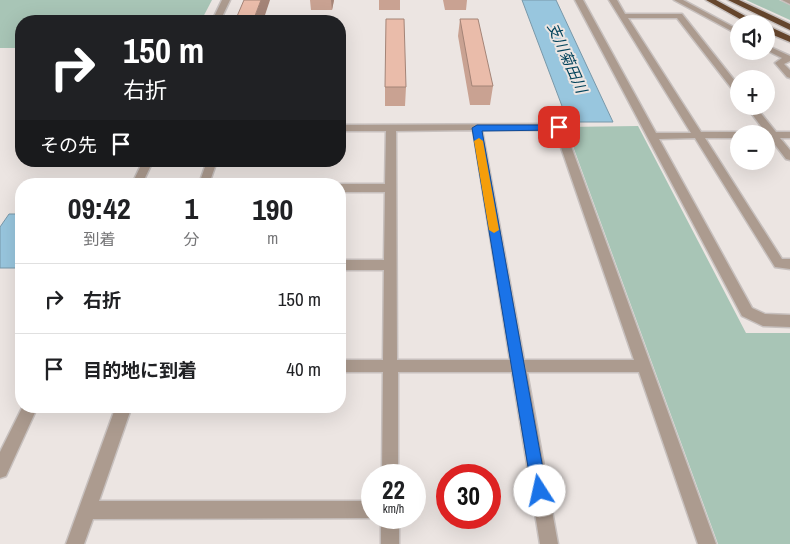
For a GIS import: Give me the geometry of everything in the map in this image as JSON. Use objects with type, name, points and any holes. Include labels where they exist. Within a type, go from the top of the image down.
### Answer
[{"type":"highway","points":[[710,0],[740,15]]},
{"type":"highway","points":[[732,0],[790,27]]},
{"type":"highway","points":[[775,32],[790,39]]},
{"type":"street","points":[[219,15],[226,0]]},
{"type":"street","points":[[579,0],[747,312],[763,320],[790,320]]},
{"type":"street","points":[[613,0],[779,264],[790,264]]},
{"type":"street","points":[[678,0],[730,28]]},
{"type":"street","points":[[786,0],[790,2]]},
{"type":"street","points":[[623,16],[679,16],[730,81]]},
{"type":"street","points":[[775,52],[789,59]]},
{"type":"street","points":[[789,59],[779,63],[790,75]]},
{"type":"street","points":[[346,128],[559,127],[708,544]]},
{"type":"street","points":[[390,464],[391,128]]},
{"type":"street","points":[[477,128],[549,544]]},
{"type":"street","points":[[652,136],[730,135]]},
{"type":"street","points":[[775,135],[790,135]]},
{"type":"street","points":[[775,141],[790,157]]},
{"type":"street","points":[[346,188],[391,188]]},
{"type":"street","points":[[346,265],[391,265]]},
{"type":"street","points":[[346,366],[645,366]]},
{"type":"street","points":[[0,470],[28,413]]},
{"type":"street","points":[[75,544],[122,413]]},
{"type":"street","points":[[87,510],[361,510]]},
{"type":"street","points":[[390,529],[390,544]]},
{"type":"green space","points":[[0,0],[212,0],[204,15],[15,15],[15,48],[0,48]]},
{"type":"green space","points":[[746,0],[779,0],[790,5],[790,20]]},
{"type":"green space","points":[[638,126],[746,333],[790,333],[790,544],[718,544],[566,127]]},
{"type":"water","name":"支川菊田川","points":[[522,0],[556,0],[613,122],[568,122]]},
{"type":"water","points":[[9,214],[15,214],[15,268],[0,268],[0,227]]},
{"type":"building","points":[[244,0],[261,0],[255,15],[238,15]]},
{"type":"building","points":[[386,19],[404,19],[406,87],[385,87]]},
{"type":"building","points":[[460,19],[478,19],[493,86],[472,86]]},
{"type":"slow traffic","points":[[479,141],[494,230]]},
{"type":"route","points":[[540,491],[477,128],[559,127]]}]
